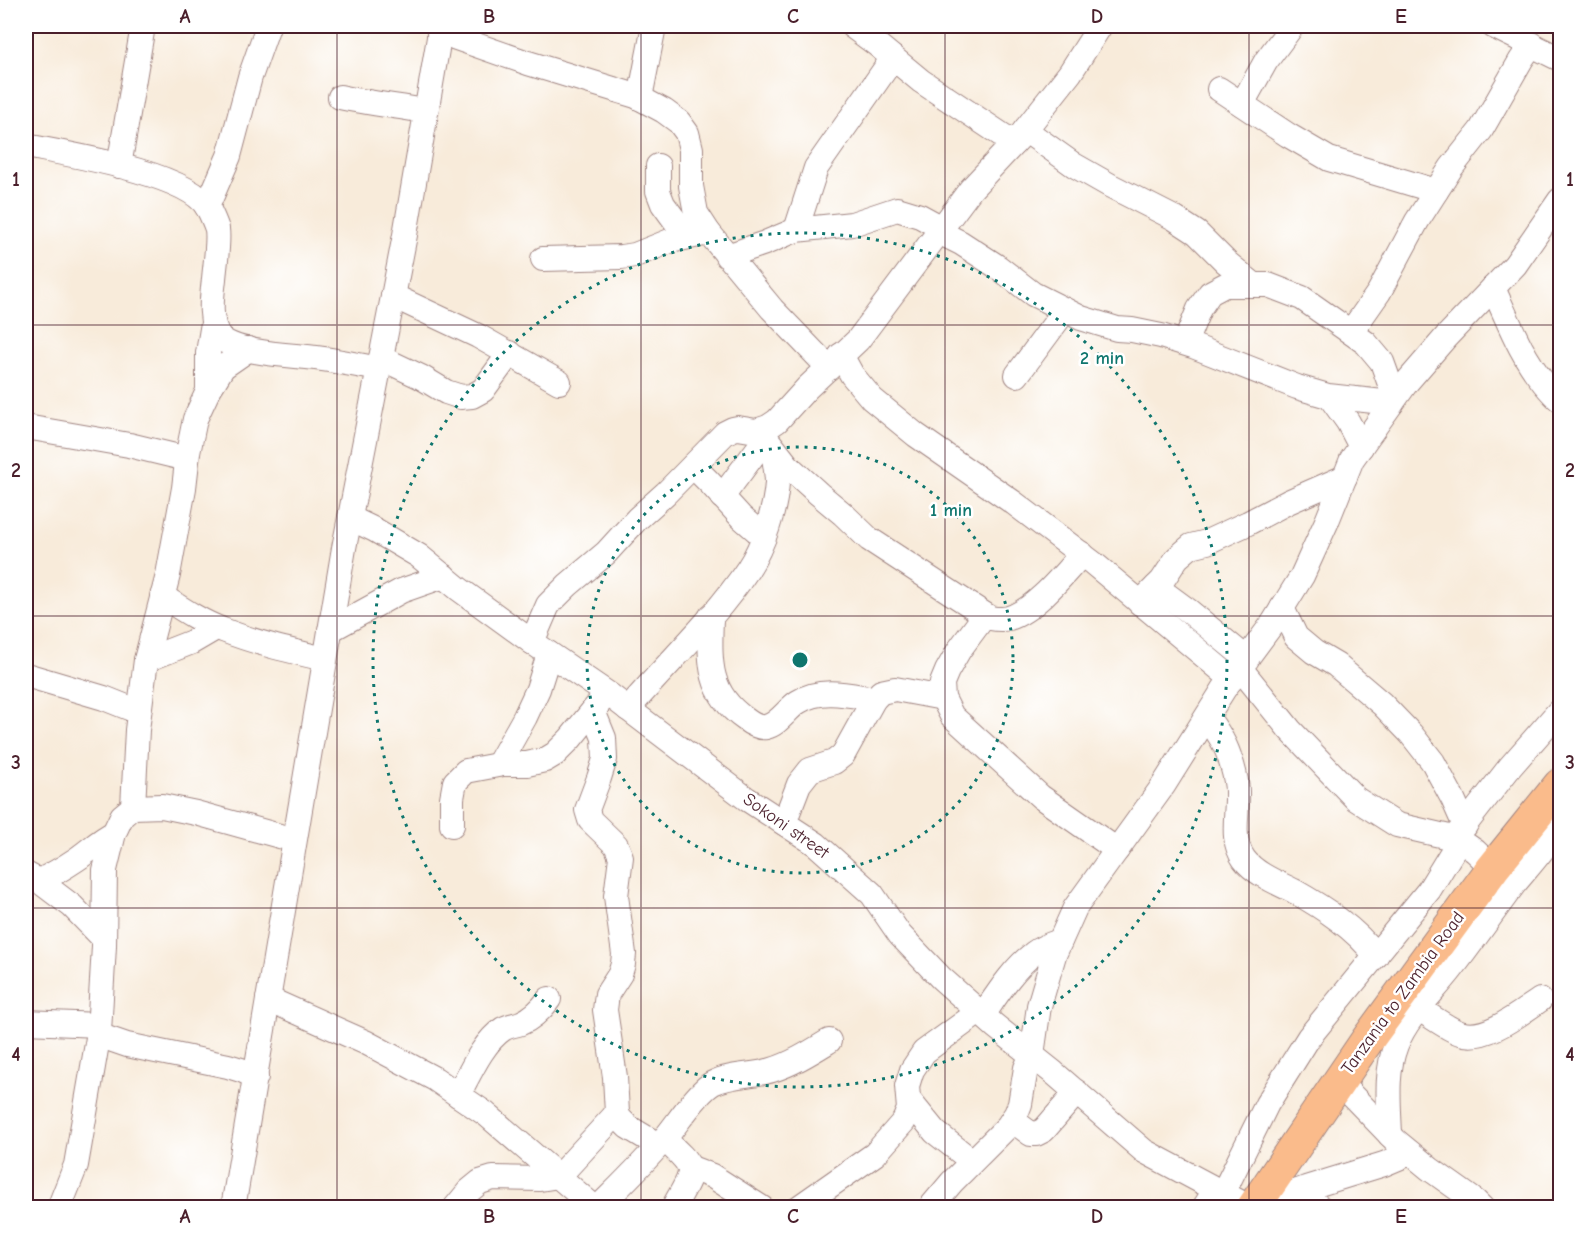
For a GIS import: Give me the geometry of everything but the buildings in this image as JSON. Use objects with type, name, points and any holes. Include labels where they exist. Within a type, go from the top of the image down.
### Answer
[{"type":"highway","name":"Tanzania to Zambia Road","points":[[1253,1208],[1368,1040],[1493,868],[1560,785]]},
{"type":"street","points":[[119,166],[143,26]]},
{"type":"street","points":[[207,207],[229,156],[250,77],[268,26]]},
{"type":"street","points":[[640,98],[654,26]]},
{"type":"street","points":[[852,26],[921,81],[1019,137],[1174,218],[1197,233],[1226,262],[1253,284]]},
{"type":"street","points":[[628,709],[711,616],[749,568],[764,537],[772,512],[777,482],[766,438],[768,427],[777,421],[807,388],[858,340],[971,189],[1019,137],[1070,74],[1100,26]]},
{"type":"street","points":[[1242,104],[1266,61],[1292,26]]},
{"type":"street","points":[[1493,26],[1560,59]]},
{"type":"street","points":[[233,1208],[330,630],[393,296],[440,27],[484,48],[640,98],[679,122],[687,134],[691,149],[691,186],[698,235]]},
{"type":"street","points":[[1351,332],[1379,292],[1416,221],[1451,168],[1481,130],[1532,44]]},
{"type":"street","points":[[796,230],[816,168],[893,58]]},
{"type":"street","points":[[1219,89],[1329,159],[1436,191]]},
{"type":"street","points":[[340,97],[426,111]]},
{"type":"street","points":[[26,146],[119,166],[166,179],[196,196],[207,207],[217,229],[213,323],[208,352],[208,391]]},
{"type":"street","points":[[658,166],[658,191],[663,204],[698,235],[728,256],[772,309],[852,375],[872,399],[916,435],[1014,503],[1082,554],[1148,595],[1240,669],[1290,730],[1356,799],[1397,825],[1459,836],[1493,868]]},
{"type":"street","points":[[930,1208],[1012,1120],[1020,1104],[1026,1068],[1032,1055],[1039,1006],[1054,955],[1075,908],[1163,786],[1302,576],[1352,459],[1407,382],[1515,264],[1560,200]]},
{"type":"street","points":[[728,256],[796,230],[852,224],[897,209],[920,216],[998,267],[1033,294],[1081,318],[1100,325],[1161,336],[1185,343],[1297,387],[1330,397],[1394,400]]},
{"type":"street","points":[[543,259],[635,255],[670,241],[698,235]]},
{"type":"street","points":[[1185,343],[1199,309],[1210,292],[1225,285],[1268,285],[1302,298],[1366,343],[1382,362],[1394,400]]},
{"type":"street","points":[[1493,288],[1520,348],[1536,373],[1560,400]]},
{"type":"street","points":[[393,296],[478,336],[559,382]]},
{"type":"street","points":[[1017,375],[1065,310]]},
{"type":"street","points":[[213,323],[220,337],[232,346],[380,363],[421,377],[446,392],[460,397],[471,396],[483,390],[510,353]]},
{"type":"street","points":[[133,807],[137,730],[146,660],[168,575],[195,419],[208,391],[223,367],[249,349]]},
{"type":"street","points":[[1330,397],[1348,422],[1360,447]]},
{"type":"street","points":[[26,427],[129,445],[187,459]]},
{"type":"street","points":[[498,765],[538,689],[540,648],[548,605],[606,553],[725,433],[732,429],[756,431],[766,438],[788,466],[869,539],[990,618],[1011,618],[1030,606],[1058,581],[1082,554]]},
{"type":"street","points":[[722,497],[766,438]]},
{"type":"street","points":[[693,466],[741,517],[764,537]]},
{"type":"street","points":[[1148,595],[1162,581],[1177,558],[1191,546],[1218,537],[1345,477]]},
{"type":"street","name":"Sokoni street","points":[[350,518],[419,556],[540,648],[600,702],[628,709],[747,799],[816,844],[872,894],[900,936],[941,978],[1144,1150],[1214,1196],[1253,1208]]},
{"type":"street","points":[[330,630],[401,591],[444,576]]},
{"type":"street","points":[[162,596],[216,628],[278,648],[325,659]]},
{"type":"street","points":[[1282,608],[1296,637],[1314,652],[1336,665],[1382,704],[1433,762],[1453,799],[1459,836]]},
{"type":"street","points":[[986,615],[959,650],[942,683],[943,698],[952,716],[1041,797],[1117,850]]},
{"type":"street","points":[[711,616],[711,668],[716,685],[724,699],[740,716],[751,723],[763,728],[773,724],[798,702],[814,694],[836,694],[874,699]]},
{"type":"street","points":[[146,660],[192,642],[216,628]]},
{"type":"street","points":[[26,675],[104,698],[139,712]]},
{"type":"street","points":[[784,823],[799,784],[810,770],[834,762],[843,755],[862,718],[881,692],[895,690],[943,698]]},
{"type":"street","points":[[452,825],[452,798],[455,782],[466,771],[545,760],[563,747],[600,702]]},
{"type":"street","points":[[600,702],[605,759],[587,810],[590,820],[616,845],[621,857],[616,896],[624,954],[620,974],[607,994],[605,1010],[615,1077],[617,1113],[628,1127],[681,1154],[689,1165],[691,1171],[689,1178],[673,1208]]},
{"type":"street","points":[[1214,1196],[1309,1037],[1430,890],[1459,836],[1510,767],[1560,710]]},
{"type":"street","points":[[1207,717],[1222,740],[1232,766],[1238,790],[1236,832],[1244,860],[1258,872],[1299,894],[1339,920],[1366,942],[1376,956]]},
{"type":"street","points":[[59,1208],[76,1165],[98,1030],[104,939],[105,870],[114,833],[122,816],[133,807],[162,806],[294,840]]},
{"type":"street","points":[[32,878],[64,867],[114,833]]},
{"type":"street","points":[[1390,1135],[1389,1067],[1395,1046],[1404,1028],[1515,884],[1556,841]]},
{"type":"street","points":[[32,878],[72,906],[104,939]]},
{"type":"street","points":[[798,1208],[875,1154],[904,1120],[909,1109],[907,1086],[912,1070],[924,1052],[981,1013],[1035,953],[1060,941]]},
{"type":"street","points":[[268,999],[367,1043],[435,1079],[486,1114],[594,1207],[630,1175],[712,1083],[772,1070],[809,1054],[829,1041]]},
{"type":"street","points":[[458,1095],[480,1056],[494,1037],[502,1029],[533,1017],[549,999]]},
{"type":"street","points":[[1419,1009],[1459,1033],[1473,1035],[1492,1030],[1540,1000]]},
{"type":"street","points":[[26,1022],[98,1030],[127,1045],[228,1066],[256,1077]]},
{"type":"street","points":[[1339,1082],[1410,1153],[1482,1208]]},
{"type":"street","points":[[1012,1120],[1031,1134],[1036,1134],[1044,1130],[1077,1092]]},
{"type":"street","points":[[909,1100],[935,1132],[972,1161]]},
{"type":"street","points":[[455,1208],[480,1182],[493,1178],[540,1179],[559,1176],[617,1113]]},
{"type":"street","points":[[1253,1208],[1410,1153]]},
{"type":"street","points":[[690,1168],[712,1176],[762,1208]]},
{"type":"street","points":[[1298,1191],[1321,1208]]}]
